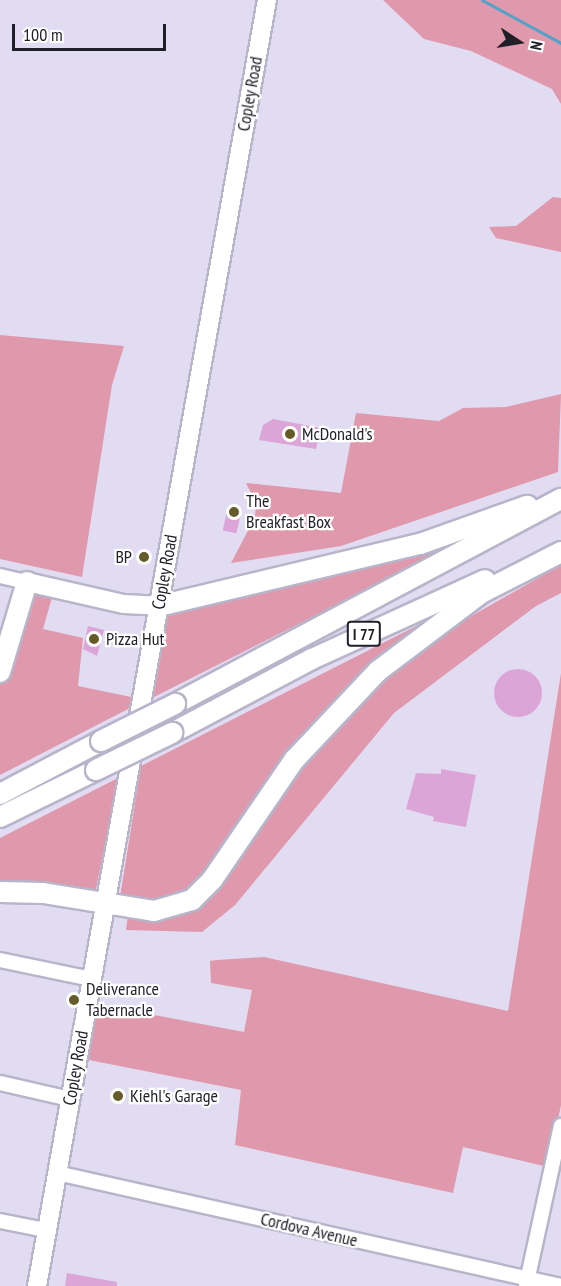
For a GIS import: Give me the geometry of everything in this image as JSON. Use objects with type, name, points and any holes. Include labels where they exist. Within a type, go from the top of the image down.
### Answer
[{"type":"highway","points":[[159,606],[420,544],[561,494]]},
{"type":"highway","name":"I 77","points":[[0,794],[561,499]]},
{"type":"highway","name":"I 77","points":[[0,818],[172,733],[312,659],[561,546]]},
{"type":"highway","points":[[0,892],[67,896],[105,906],[162,911],[200,894],[295,759],[378,671],[481,593],[561,552]]},
{"type":"highway","points":[[0,672],[27,582]]},
{"type":"main road","name":"Copley Road","points":[[37,1286],[267,0]]},
{"type":"main road","points":[[27,582],[124,604],[159,606]]},
{"type":"street","points":[[0,576],[27,582]]},
{"type":"street","points":[[0,960],[91,979]]},
{"type":"street","points":[[0,1083],[70,1099]]},
{"type":"street","points":[[527,1282],[561,1126]]},
{"type":"street","name":"Cordova Avenue","points":[[57,1173],[527,1282],[561,1286]]},
{"type":"street","points":[[0,1221],[46,1230]]},
{"type":"shaded area","points":[[383,0],[561,0],[561,104],[552,89],[471,51],[424,39]]},
{"type":"shaded area","points":[[553,197],[561,198],[561,252],[496,238],[489,227],[516,226]]},
{"type":"shaded area","points":[[0,335],[124,346],[112,385],[82,577],[0,559]]},
{"type":"shaded area","points":[[561,394],[558,472],[341,546],[231,563],[255,517],[256,503],[246,483],[341,493],[356,413],[439,421],[463,408],[506,407]]},
{"type":"shaded area","points":[[446,546],[447,549],[152,698],[168,611]]},
{"type":"shaded area","points":[[561,565],[561,593],[536,606],[394,713],[235,905],[202,932],[126,930],[128,915],[189,910],[328,728],[426,642]]},
{"type":"shaded area","points":[[41,591],[53,594],[43,629],[83,638],[78,686],[131,697],[130,708],[0,775],[0,682],[19,639],[29,598]]},
{"type":"shaded area","points":[[430,619],[384,654],[276,771],[199,887],[154,904],[120,897],[141,766]]},
{"type":"shaded area","points":[[561,673],[561,1105],[548,1167],[463,1147],[453,1193],[235,1145],[241,1090],[89,1060],[96,1004],[244,1032],[252,990],[211,983],[210,961],[217,960],[264,957],[508,1011]]},
{"type":"shaded area","points":[[118,778],[96,889],[0,884],[0,838]]},
{"type":"building","name":"McDonald's","points":[[273,419],[321,428],[316,449],[259,440],[263,425]]},
{"type":"building","points":[[228,506],[242,509],[236,533],[223,530]]},
{"type":"building","name":"Pizza Hut","points":[[88,626],[104,630],[97,656],[83,649]]},
{"type":"building","points":[[513,669],[523,669],[535,676],[542,688],[542,698],[535,710],[523,717],[513,717],[498,706],[494,698],[494,688],[505,673]]},
{"type":"building","points":[[441,769],[476,775],[466,827],[433,821],[434,817],[406,809],[416,773],[441,774]]},
{"type":"building","points":[[67,1273],[117,1282],[117,1286],[65,1286]]},
{"type":"waterway","points":[[482,0],[561,43]]},
{"type":"place","name":"McDonald's","points":[[290,434]]},
{"type":"place","name":"The Breakfast Box","points":[[234,512]]},
{"type":"place","name":"BP","points":[[144,557]]},
{"type":"place","name":"Pizza Hut","points":[[94,639]]},
{"type":"place","name":"Deliverance Tabernacle","points":[[74,1000]]},
{"type":"place","name":"Kiehl's Garage","points":[[118,1096]]}]
